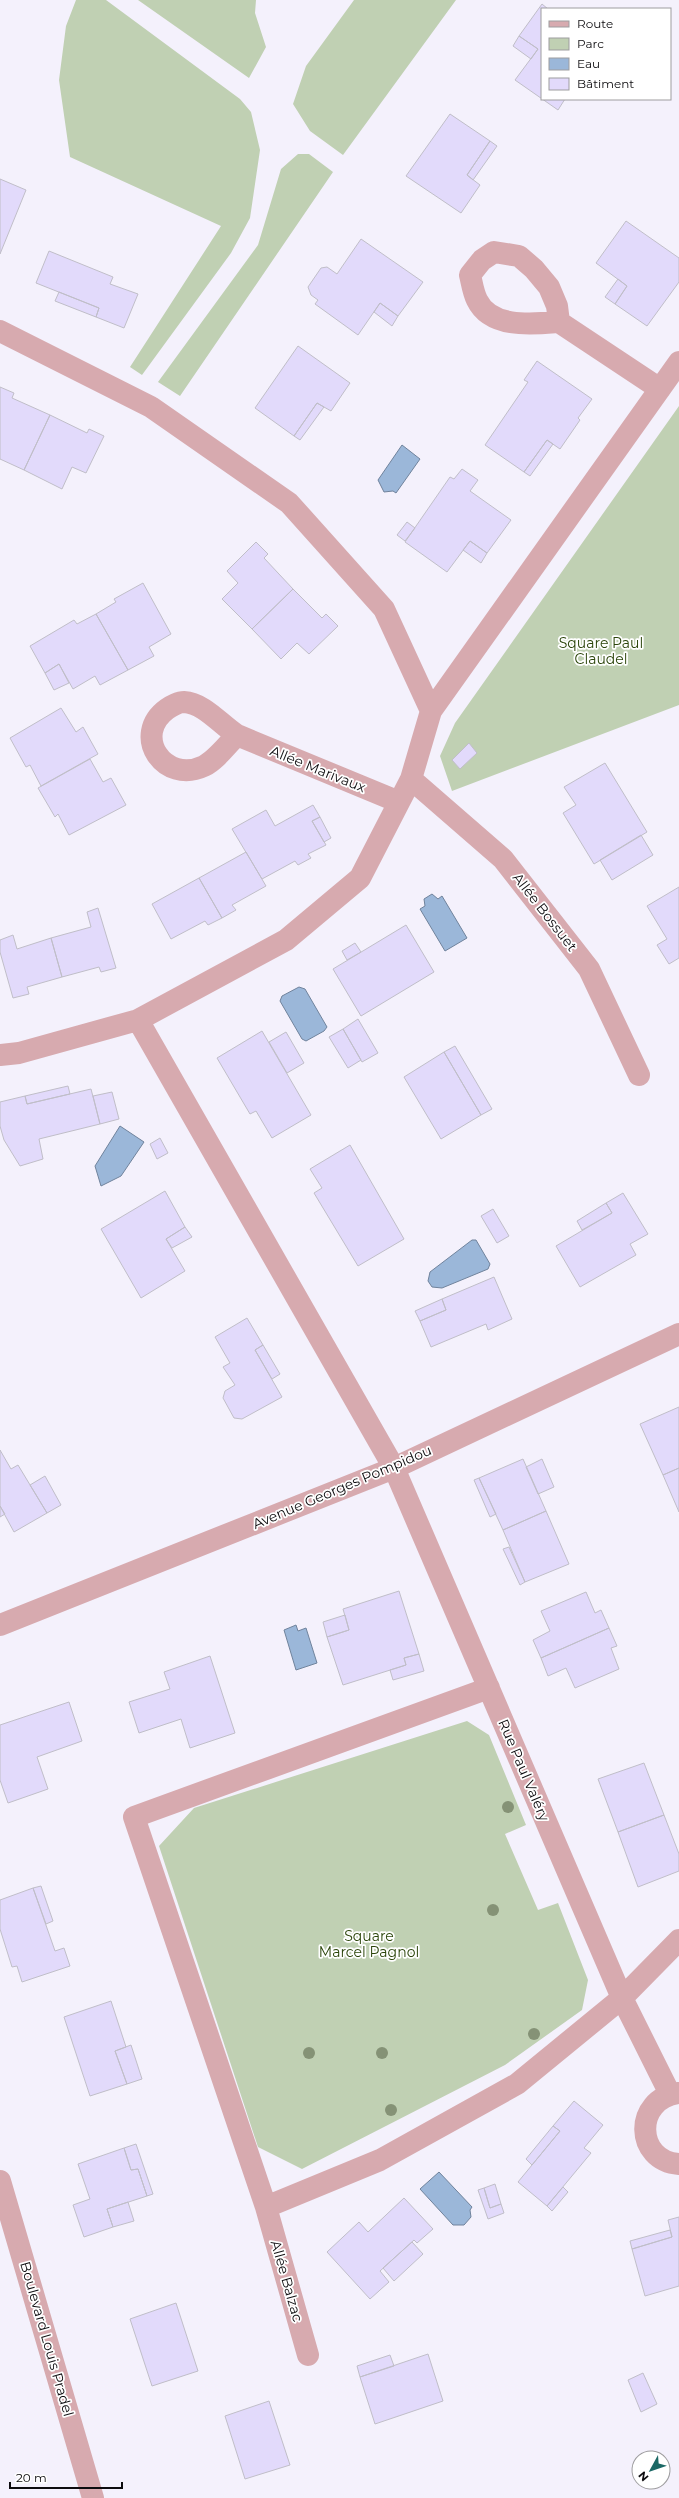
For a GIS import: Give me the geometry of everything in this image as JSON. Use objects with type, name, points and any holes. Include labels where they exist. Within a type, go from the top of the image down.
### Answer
[{"type":"street","points":[[559,322],[660,390]]},
{"type":"street","points":[[0,331],[151,407],[289,503],[384,609],[432,711]]},
{"type":"street","points":[[0,1055],[19,1053],[138,1020],[286,940],[360,878],[411,779],[432,711],[679,362]]},
{"type":"street","name":"Allée Marivaux","points":[[237,735],[399,802]]},
{"type":"street","name":"Allée Bossuet","points":[[411,779],[503,858],[589,969],[639,1075]]},
{"type":"street","name":"Rue Paul Valéry","points":[[138,1020],[394,1468],[622,1998],[675,2094]]},
{"type":"street","name":"Avenue Georges Pompidou","points":[[0,1626],[394,1468],[679,1334]]},
{"type":"street","points":[[489,1688],[134,1817],[266,2207],[380,2160],[517,2084],[622,1998],[679,1940]]},
{"type":"street","points":[[675,2094],[660,2099],[651,2108],[646,2118],[644,2129],[647,2141],[653,2151],[661,2159],[679,2164]]},
{"type":"street","name":"Boulevard Louis Pradel","points":[[0,2181],[93,2498]]},
{"type":"street","name":"Allée Balzac","points":[[266,2207],[308,2355]]},
{"type":"green space","points":[[76,0],[106,0],[240,99],[251,112],[260,150],[250,218],[231,253],[142,375],[130,367],[221,226],[70,157],[59,80],[66,26]]},
{"type":"green space","points":[[138,0],[256,0],[255,13],[266,47],[249,78]]},
{"type":"green space","points":[[354,0],[456,0],[343,155],[310,131],[293,104],[306,66]]},
{"type":"green space","points":[[298,154],[309,154],[333,172],[180,396],[158,382],[258,245],[281,169]]},
{"type":"green space","name":"Square Paul Claudel","points":[[679,406],[679,705],[452,791],[440,756],[455,723]]},
{"type":"green space","name":"Square Marcel Pagnol","points":[[467,1721],[489,1735],[526,1825],[505,1834],[538,1910],[558,1903],[588,1980],[582,2010],[505,2065],[302,2169],[258,2147],[159,1846],[194,1808]]},
{"type":"water","points":[[402,445],[420,459],[396,493],[393,491],[384,492],[378,480]]},
{"type":"water","points":[[432,894],[438,899],[442,896],[467,938],[445,951],[420,909],[425,906],[424,899]]},
{"type":"water","points":[[299,987],[305,989],[327,1027],[324,1031],[306,1041],[302,1039],[280,1001],[282,996]]},
{"type":"water","points":[[120,1126],[144,1142],[121,1176],[101,1186],[95,1166]]},
{"type":"water","points":[[472,1240],[476,1240],[490,1264],[488,1269],[442,1288],[432,1287],[428,1281],[430,1272]]},
{"type":"water","points":[[296,1625],[298,1631],[306,1628],[317,1663],[296,1670],[284,1630]]},
{"type":"water","points":[[439,2172],[472,2207],[470,2210],[471,2217],[464,2225],[453,2225],[420,2189]]},
{"type":"building","points":[[542,4],[547,8],[541,8],[541,98],[515,80],[538,49],[519,36]]},
{"type":"building","points":[[519,36],[538,49],[531,59],[513,46]]},
{"type":"building","points":[[543,100],[564,100],[558,110]]},
{"type":"building","points":[[450,114],[490,141],[467,175],[480,185],[461,213],[406,176]]},
{"type":"building","points":[[490,141],[497,146],[473,180],[467,175]]},
{"type":"building","points":[[0,179],[26,190],[0,254]]},
{"type":"building","points":[[626,221],[679,258],[679,282],[647,326],[615,304],[627,286],[596,263]]},
{"type":"building","points":[[361,239],[423,282],[398,316],[380,303],[358,335],[315,304],[318,300],[311,295],[308,287],[321,268],[327,267],[337,274]]},
{"type":"building","points":[[49,251],[113,277],[110,284],[138,294],[124,328],[96,317],[99,308],[36,283]]},
{"type":"building","points":[[618,279],[627,286],[615,304],[605,297]]},
{"type":"building","points":[[59,292],[99,308],[96,317],[55,301]]},
{"type":"building","points":[[380,303],[398,316],[392,326],[374,312]]},
{"type":"building","points":[[298,346],[350,383],[331,411],[317,403],[294,436],[255,408]]},
{"type":"building","points":[[537,361],[592,399],[578,418],[580,420],[560,449],[547,440],[524,472],[485,445],[528,382],[524,380]]},
{"type":"building","points":[[0,387],[14,393],[12,398],[50,415],[24,470],[0,459]]},
{"type":"building","points":[[317,403],[324,407],[300,440],[294,436]]},
{"type":"building","points":[[50,415],[87,433],[89,429],[104,436],[86,473],[72,467],[62,489],[24,470]]},
{"type":"building","points":[[547,440],[553,444],[530,476],[524,472]]},
{"type":"building","points":[[462,469],[478,480],[470,491],[511,520],[487,553],[470,541],[447,572],[405,542],[450,477],[454,479]]},
{"type":"building","points":[[407,522],[415,528],[405,541],[397,535]]},
{"type":"building","points":[[470,541],[487,553],[481,563],[463,550]]},
{"type":"building","points":[[256,542],[268,554],[264,558],[293,589],[252,629],[222,599],[238,583],[227,571]]},
{"type":"building","points":[[143,583],[171,634],[149,647],[154,656],[128,670],[96,614],[116,602],[114,599]]},
{"type":"building","points":[[293,589],[322,618],[326,614],[338,626],[309,654],[297,643],[281,659],[252,629]]},
{"type":"building","points":[[96,614],[128,670],[100,685],[95,676],[73,689],[59,664],[45,673],[30,646],[74,620],[77,624]]},
{"type":"building","points":[[59,664],[69,683],[54,690],[45,673]]},
{"type":"building","points":[[61,708],[76,732],[83,727],[98,754],[41,786],[30,765],[26,767],[10,738]]},
{"type":"building","points":[[469,743],[477,753],[460,769],[452,760]]},
{"type":"building","points":[[90,759],[103,782],[111,778],[126,805],[69,835],[58,814],[55,817],[38,788]]},
{"type":"building","points":[[605,763],[647,832],[594,864],[563,813],[576,805],[564,787]]},
{"type":"building","points":[[313,805],[320,817],[312,821],[326,845],[308,854],[311,858],[298,865],[295,861],[262,879],[232,829],[266,810],[275,826]]},
{"type":"building","points":[[320,817],[331,838],[324,842],[312,821]]},
{"type":"building","points":[[641,835],[653,855],[612,880],[600,860]]},
{"type":"building","points":[[246,852],[266,886],[232,905],[236,910],[222,918],[199,878]]},
{"type":"building","points":[[199,878],[222,918],[208,925],[205,921],[171,939],[152,904]]},
{"type":"building","points":[[679,887],[679,958],[669,964],[657,945],[667,939],[647,906]]},
{"type":"building","points":[[98,908],[116,968],[101,972],[99,967],[62,977],[51,938],[91,927],[87,912]]},
{"type":"building","points":[[406,925],[434,972],[361,1016],[333,969]]},
{"type":"building","points":[[13,935],[17,949],[51,938],[62,977],[27,987],[29,994],[13,998],[0,952],[0,940]]},
{"type":"building","points":[[355,943],[361,952],[347,960],[342,951]]},
{"type":"building","points":[[358,1019],[378,1053],[362,1062],[343,1029]]},
{"type":"building","points":[[343,1029],[361,1060],[348,1068],[329,1037]]},
{"type":"building","points":[[262,1031],[311,1115],[272,1138],[256,1111],[250,1114],[217,1058]]},
{"type":"building","points":[[286,1032],[304,1063],[287,1073],[269,1042]]},
{"type":"building","points":[[455,1046],[492,1109],[481,1115],[444,1052]]},
{"type":"building","points":[[444,1052],[481,1115],[441,1139],[404,1077]]},
{"type":"building","points":[[68,1086],[70,1094],[27,1104],[25,1096]]},
{"type":"building","points":[[91,1089],[100,1124],[39,1139],[43,1159],[20,1166],[4,1140],[0,1126],[0,1102],[25,1096],[27,1104]]},
{"type":"building","points":[[112,1092],[119,1119],[100,1124],[93,1096]]},
{"type":"building","points":[[160,1138],[168,1153],[157,1159],[150,1144]]},
{"type":"building","points":[[350,1145],[404,1239],[358,1266],[314,1193],[322,1188],[310,1169]]},
{"type":"building","points":[[165,1191],[185,1227],[166,1239],[185,1271],[141,1298],[101,1229]]},
{"type":"building","points":[[623,1193],[648,1234],[630,1244],[636,1255],[580,1287],[556,1246],[612,1213],[606,1203]]},
{"type":"building","points":[[606,1203],[612,1213],[582,1230],[577,1221]]},
{"type":"building","points":[[493,1209],[509,1236],[497,1243],[481,1216]]},
{"type":"building","points":[[185,1227],[192,1237],[172,1248],[166,1239]]},
{"type":"building","points":[[494,1277],[512,1319],[488,1330],[486,1324],[431,1347],[420,1321],[446,1310],[442,1299]]},
{"type":"building","points":[[442,1299],[446,1310],[420,1321],[415,1311]]},
{"type":"building","points":[[247,1318],[263,1345],[255,1350],[282,1397],[242,1419],[234,1418],[223,1398],[225,1391],[235,1385],[223,1367],[230,1363],[215,1337]]},
{"type":"building","points":[[263,1345],[280,1374],[272,1379],[255,1350]]},
{"type":"building","points":[[679,1407],[679,1468],[663,1475],[640,1424]]},
{"type":"building","points":[[0,1450],[11,1469],[18,1465],[47,1513],[14,1532],[0,1506]]},
{"type":"building","points":[[523,1459],[546,1511],[503,1530],[479,1478]]},
{"type":"building","points":[[542,1459],[554,1487],[538,1494],[526,1467]]},
{"type":"building","points":[[679,1468],[679,1512],[663,1475]]},
{"type":"building","points":[[45,1476],[61,1505],[47,1513],[30,1485]]},
{"type":"building","points":[[479,1478],[496,1514],[490,1517],[474,1480]]},
{"type":"building","points":[[0,1506],[5,1514],[0,1517]]},
{"type":"building","points":[[546,1511],[569,1564],[525,1582],[503,1530]]},
{"type":"building","points":[[509,1547],[525,1582],[520,1585],[503,1549]]},
{"type":"building","points":[[399,1591],[419,1654],[404,1658],[406,1665],[343,1685],[327,1637],[349,1630],[343,1609]]},
{"type":"building","points":[[586,1592],[595,1613],[601,1610],[609,1628],[541,1658],[533,1640],[550,1631],[541,1611]]},
{"type":"building","points":[[345,1615],[349,1630],[327,1637],[323,1622]]},
{"type":"building","points":[[609,1628],[617,1646],[611,1648],[619,1669],[575,1688],[566,1668],[548,1676],[541,1658]]},
{"type":"building","points":[[419,1654],[424,1671],[393,1680],[390,1670],[406,1665],[404,1658]]},
{"type":"building","points":[[210,1656],[235,1733],[190,1748],[181,1719],[139,1733],[129,1702],[170,1689],[164,1672]]},
{"type":"building","points":[[69,1702],[82,1741],[37,1757],[48,1789],[8,1803],[0,1780],[0,1725]]},
{"type":"building","points":[[644,1763],[664,1815],[618,1832],[598,1779]]},
{"type":"building","points":[[664,1815],[679,1854],[679,1871],[638,1887],[618,1832]]},
{"type":"building","points":[[41,1886],[53,1921],[46,1924],[33,1888]]},
{"type":"building","points":[[33,1888],[55,1951],[64,1948],[70,1966],[22,1982],[17,1966],[12,1967],[0,1929],[0,1900]]},
{"type":"building","points":[[111,2001],[126,2047],[115,2051],[127,2084],[90,2096],[64,2017]]},
{"type":"building","points":[[131,2045],[142,2079],[127,2084],[115,2051]]},
{"type":"building","points":[[574,2101],[603,2125],[584,2148],[591,2153],[547,2206],[518,2182],[560,2131],[553,2126]]},
{"type":"building","points":[[553,2126],[560,2131],[532,2165],[526,2159]]},
{"type":"building","points":[[136,2144],[153,2194],[147,2196],[138,2169],[131,2170],[124,2148]]},
{"type":"building","points":[[124,2148],[131,2170],[138,2169],[147,2196],[107,2209],[113,2227],[84,2237],[73,2205],[90,2199],[78,2164]]},
{"type":"building","points":[[495,2184],[501,2204],[490,2208],[484,2188]]},
{"type":"building","points":[[563,2187],[568,2192],[552,2211],[547,2206]]},
{"type":"building","points":[[484,2188],[490,2208],[501,2204],[504,2213],[488,2219],[478,2190]]},
{"type":"building","points":[[404,2198],[433,2229],[417,2243],[414,2240],[380,2271],[389,2282],[370,2299],[327,2252],[359,2222],[368,2232]]},
{"type":"building","points":[[128,2202],[134,2221],[113,2227],[107,2209]]},
{"type":"building","points":[[679,2217],[679,2286],[645,2296],[632,2249],[672,2237],[668,2220]]},
{"type":"building","points":[[670,2230],[672,2237],[632,2249],[630,2241]]},
{"type":"building","points":[[412,2242],[423,2254],[394,2281],[383,2268]]},
{"type":"building","points":[[176,2303],[198,2371],[152,2386],[130,2319]]},
{"type":"building","points":[[428,2354],[443,2401],[375,2424],[360,2377]]},
{"type":"building","points":[[390,2355],[394,2366],[360,2377],[357,2366]]},
{"type":"building","points":[[643,2373],[657,2404],[641,2412],[628,2380]]},
{"type":"building","points":[[269,2401],[290,2465],[245,2479],[225,2416]]}]
